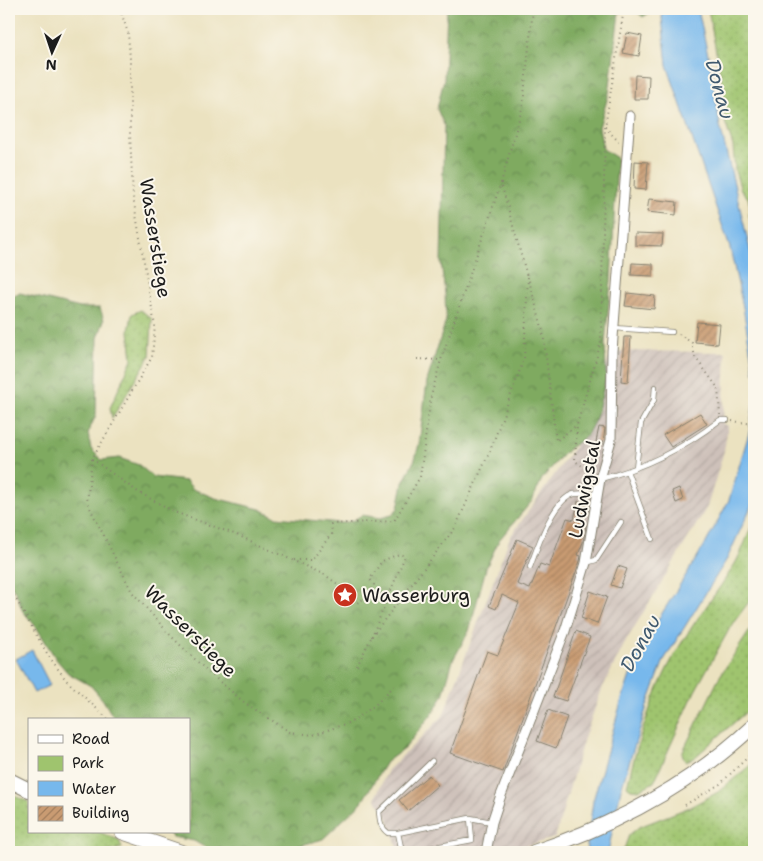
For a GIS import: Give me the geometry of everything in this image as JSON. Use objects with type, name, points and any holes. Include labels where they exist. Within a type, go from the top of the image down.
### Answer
[{"type":"main road","points":[[534,852],[598,828],[638,808],[684,781],[754,724]]},
{"type":"main road","points":[[9,780],[28,790]]},
{"type":"main road","points":[[128,834],[181,852]]},
{"type":"street","name":"Ludwigstal","points":[[486,852],[492,822],[513,761],[565,631],[586,563],[600,479],[612,440],[614,328],[630,116]]},
{"type":"lane","points":[[614,328],[672,332]]},
{"type":"lane","points":[[636,468],[641,423],[654,400],[655,386]]},
{"type":"lane","points":[[600,479],[627,472],[689,444],[720,420],[728,420]]},
{"type":"lane","points":[[627,472],[652,539]]},
{"type":"lane","points":[[530,567],[548,525],[562,502],[572,494],[598,494]]},
{"type":"lane","points":[[586,563],[596,560],[622,522]]},
{"type":"lane","points":[[9,739],[9,750]]},
{"type":"lane","points":[[432,761],[379,812],[383,830],[388,834],[398,833],[470,818],[492,822]]},
{"type":"lane","points":[[409,852],[472,840],[470,818]]},
{"type":"lane","points":[[398,833],[402,852]]},
{"type":"path","name":"Wasserstiege","points":[[120,9],[128,33],[130,59],[130,134],[133,196],[155,326],[155,342],[152,357],[92,459],[87,502],[132,592],[172,637],[246,703],[290,732],[313,735],[351,722],[374,706],[395,685]]},
{"type":"path","points":[[292,560],[312,560],[332,533],[331,524],[394,521],[420,478],[431,396],[441,360],[501,183],[523,104],[533,9]]},
{"type":"path","points":[[600,479],[575,461],[577,425],[601,342],[605,127],[624,9]]},
{"type":"path","points":[[605,127],[627,150]]},
{"type":"path","points":[[501,183],[543,331],[556,441],[577,425]]},
{"type":"path","points":[[372,636],[455,528],[490,451],[524,359],[528,277]]},
{"type":"path","points":[[672,332],[679,334],[692,343],[695,358],[718,388],[720,420]]},
{"type":"path","points":[[417,360],[441,360]]},
{"type":"path","points":[[728,420],[754,424]]},
{"type":"path","points":[[92,459],[138,492],[177,513],[237,535],[325,575],[350,593],[357,603],[368,596],[372,590],[374,585],[370,579],[382,561],[399,554],[405,556],[372,636],[357,666]]},
{"type":"path","points":[[9,587],[48,655],[66,680],[107,718]]},
{"type":"path","points":[[372,590],[389,596]]},
{"type":"path","points":[[686,805],[720,784],[754,751]]},
{"type":"shaded area","points":[[612,351],[726,352],[723,424],[728,426],[724,451],[707,507],[626,641],[602,689],[583,741],[555,838],[502,852],[399,852],[387,817],[375,798],[388,770],[443,716],[510,537],[575,446]]},
{"type":"green space","points":[[447,9],[633,9],[619,13],[609,93],[599,127],[603,149],[617,158],[611,281],[605,343],[606,378],[596,418],[587,435],[564,453],[542,479],[532,501],[499,540],[486,568],[469,631],[453,660],[443,695],[435,710],[405,748],[386,762],[362,802],[323,839],[277,852],[206,848],[194,841],[172,837],[170,834],[190,834],[190,718],[114,718],[103,700],[91,686],[68,673],[56,659],[37,628],[22,610],[17,595],[9,581],[9,298],[20,293],[80,308],[100,308],[104,320],[98,338],[96,415],[88,433],[91,449],[102,460],[119,458],[139,465],[153,477],[186,481],[193,489],[215,498],[260,509],[276,517],[341,523],[352,521],[362,515],[380,518],[392,515],[398,508],[403,483],[415,459],[419,444],[427,381],[446,320],[441,262],[444,125],[437,109],[444,79]]},
{"type":"green space","points":[[633,9],[651,9],[651,12],[643,17]]},
{"type":"green space","points":[[708,9],[754,9],[754,235],[749,215],[750,206],[748,198],[741,190],[735,171],[733,146],[725,122],[722,84]]},
{"type":"green space","points":[[141,310],[152,319],[150,356],[112,418],[110,408],[132,359],[129,331],[132,314]]},
{"type":"green space","points":[[754,520],[754,595],[731,626],[695,691],[654,782],[639,790],[631,789],[627,786],[636,752],[646,718],[659,685],[682,642],[736,562]]},
{"type":"green space","points":[[754,624],[754,705],[694,758],[685,761],[682,753],[720,676]]},
{"type":"green space","points":[[754,762],[754,852],[623,852],[629,835],[639,827],[690,807],[718,792]]},
{"type":"green space","points":[[9,793],[28,802],[28,834],[104,834],[119,840],[122,848],[106,852],[9,852]]},
{"type":"water","points":[[661,9],[698,9],[710,64],[720,126],[754,266],[754,373],[743,307],[730,248],[667,65]]},
{"type":"water","points":[[754,400],[754,500],[727,559],[664,660],[647,706],[621,789],[608,852],[586,852],[593,801],[621,702],[639,650],[706,543],[729,500],[749,433]]},
{"type":"water","points":[[32,650],[50,685],[34,693],[16,659]]},
{"type":"building","points":[[627,33],[642,36],[639,56],[623,53]]},
{"type":"building","points":[[635,75],[649,76],[648,99],[634,99]]},
{"type":"building","points":[[635,161],[648,162],[646,190],[634,189]]},
{"type":"building","points":[[649,199],[677,202],[676,215],[647,212]]},
{"type":"building","points":[[635,233],[663,234],[662,246],[635,245]]},
{"type":"building","points":[[632,263],[653,264],[653,276],[631,275]]},
{"type":"building","points":[[627,293],[655,296],[654,309],[625,306]]},
{"type":"building","points":[[697,322],[720,324],[718,344],[695,342]]},
{"type":"building","points":[[624,337],[631,337],[628,382],[621,381]]},
{"type":"building","points":[[700,413],[707,424],[671,447],[663,435]]},
{"type":"building","points":[[599,427],[605,428],[603,444],[596,442]]},
{"type":"building","points":[[679,488],[683,500],[676,503],[672,491]]},
{"type":"building","points":[[578,501],[587,503],[583,524],[586,525],[578,555],[581,556],[580,561],[503,772],[450,753],[487,651],[498,655],[519,603],[502,595],[496,609],[489,606],[517,539],[533,546],[517,584],[530,589],[540,564],[549,567],[567,518],[574,520]]},
{"type":"building","points":[[618,566],[627,569],[620,588],[611,585]]},
{"type":"building","points":[[590,591],[607,597],[597,624],[581,618]]},
{"type":"building","points":[[576,631],[590,637],[566,701],[553,697]]},
{"type":"building","points":[[548,710],[567,717],[556,748],[537,741]]},
{"type":"building","points":[[429,775],[438,785],[408,811],[399,800]]},
{"type":"place","name":"Wasserburg","points":[[345,595]]},
{"type":"water label","name":"Donau","points":[[720,89]]},
{"type":"water label","name":"Donau","points":[[640,643]]}]
